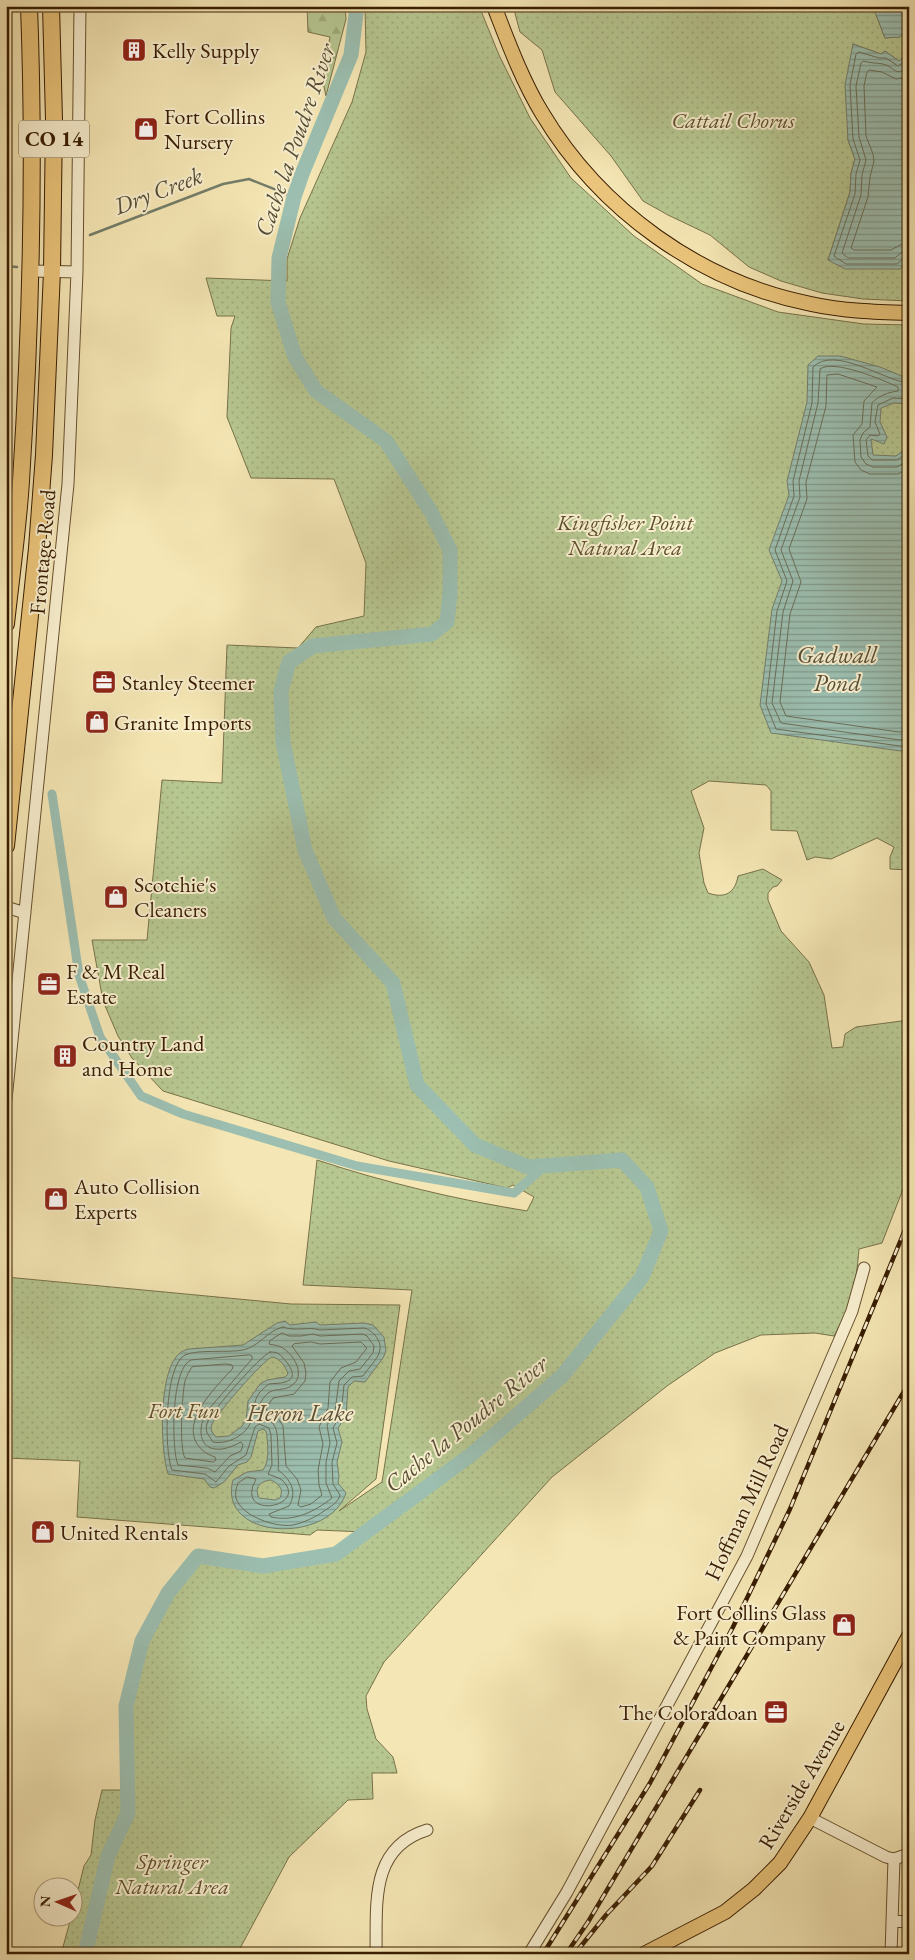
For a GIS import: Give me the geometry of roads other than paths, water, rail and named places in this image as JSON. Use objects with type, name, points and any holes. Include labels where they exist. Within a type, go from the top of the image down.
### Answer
[{"type":"highway","name":"CO 14","points":[[6,624],[21,483],[32,271],[29,6]]},
{"type":"highway","name":"CO 14","points":[[6,846],[28,618],[37,548],[44,454],[52,271],[54,120],[50,6]]},
{"type":"highway","points":[[6,760],[28,618]]},
{"type":"main road","points":[[494,6],[517,64],[541,112],[569,153],[614,203],[655,236],[705,267],[751,287],[811,304],[871,312],[909,313]]},
{"type":"main road","name":"Riverside Avenue","points":[[644,1954],[725,1912],[754,1889],[784,1857],[810,1818],[909,1636]]},
{"type":"street","name":"Frontage Road","points":[[6,1100],[68,484],[77,272],[80,6]]},
{"type":"street","points":[[32,271],[77,272]]},
{"type":"street","points":[[6,907],[25,914]]},
{"type":"street","name":"Hoffman Mill Road","points":[[529,1954],[567,1892],[747,1556],[852,1311],[864,1268]]},
{"type":"street","points":[[810,1818],[872,1851],[894,1859],[909,1854]]},
{"type":"street","points":[[376,1954],[377,1890],[383,1867],[393,1852],[403,1842],[427,1830]]},
{"type":"street","points":[[891,1954],[894,1859]]},
{"type":"street","points":[[892,1921],[909,1922]]},
{"type":"water","points":[[876,6],[909,6],[909,28],[900,37],[885,38],[875,12]]},
{"type":"water","points":[[853,44],[881,54],[885,51],[899,61],[909,53],[909,260],[900,269],[845,269],[828,260],[850,192],[851,173],[855,159],[848,140],[845,85]]},
{"type":"water","name":"Gadwall Pond","points":[[818,356],[840,356],[880,367],[909,379],[909,404],[894,403],[881,408],[880,422],[887,437],[884,444],[871,439],[873,455],[896,456],[909,446],[909,749],[901,751],[771,733],[760,705],[772,609],[782,581],[769,550],[789,495],[787,481],[807,402],[808,365]]},
{"type":"water","name":"Heron Lake","points":[[285,1321],[290,1325],[316,1322],[320,1325],[364,1323],[373,1325],[384,1337],[386,1351],[365,1382],[354,1381],[348,1387],[346,1416],[338,1428],[342,1442],[337,1462],[338,1483],[346,1493],[336,1510],[319,1521],[299,1528],[277,1528],[257,1524],[242,1515],[233,1500],[233,1480],[247,1472],[263,1470],[265,1466],[268,1457],[268,1446],[266,1431],[263,1429],[258,1431],[251,1457],[247,1462],[238,1465],[224,1482],[214,1488],[210,1487],[204,1479],[168,1474],[163,1448],[163,1414],[166,1381],[170,1367],[176,1357],[189,1349],[243,1345],[277,1323]],"holes":[[[272,1357],[282,1363],[288,1374],[285,1377],[267,1380],[260,1384],[248,1401],[246,1420],[242,1426],[229,1436],[216,1437],[211,1428],[216,1418],[250,1377]],[[271,1480],[280,1487],[280,1498],[275,1500],[259,1498],[257,1491],[259,1485]]]},
{"type":"waterway","name":"Cache la Poudre River","points":[[85,1954],[108,1856],[128,1813],[126,1706],[142,1641],[168,1593],[198,1556],[263,1566],[336,1554],[472,1454],[562,1376],[642,1277],[661,1231],[647,1187],[622,1160],[528,1167],[475,1145],[417,1085],[393,983],[334,918],[305,850],[283,742],[281,691],[289,662],[313,646],[432,634],[447,622],[450,594],[450,550],[431,512],[386,441],[316,391],[295,357],[278,302],[279,258],[294,197],[351,55],[357,6]]},
{"type":"waterway","name":"Dry Creek","points":[[90,235],[223,184],[249,179],[294,197]]},
{"type":"waterway","points":[[6,244],[6,276]]},
{"type":"waterway","name":"Dry Creek","points":[[6,266],[17,267]]},
{"type":"waterway","points":[[52,794],[79,975],[100,1037],[141,1096],[183,1114],[357,1166],[514,1193],[546,1165]]},
{"type":"railway","points":[[543,1954],[650,1783],[733,1627],[790,1509],[909,1220]]},
{"type":"railway","points":[[566,1954],[588,1922],[909,1383]]},
{"type":"railway","points":[[577,1951],[606,1915],[652,1866],[700,1790]]},
{"type":"place","name":"Kelly Supply","points":[[134,50]]},
{"type":"place","name":"Fort Collins Nursery","points":[[146,129]]},
{"type":"place","name":"Stanley Steemer","points":[[104,682]]},
{"type":"place","name":"Granite Imports","points":[[97,722]]},
{"type":"place","name":"Scotchie's Cleaners","points":[[116,897]]},
{"type":"place","name":"F & M Real Estate","points":[[49,984]]},
{"type":"place","name":"Country Land and Home","points":[[65,1056]]},
{"type":"place","name":"Auto Collision Experts","points":[[56,1199]]},
{"type":"place","name":"United Rentals","points":[[43,1532]]},
{"type":"place","name":"Fort Collins Glass & Paint Company","points":[[844,1625]]},
{"type":"place","name":"The Coloradoan","points":[[776,1712]]},
{"type":"park label","name":"Cattail Chorus","points":[[733,120]]},
{"type":"park label","name":"Kingfisher Point Natural Area","points":[[625,534]]},
{"type":"park label","name":"Fort Fun","points":[[184,1410]]},
{"type":"park label","name":"Springer Natural Area","points":[[172,1874]]}]
